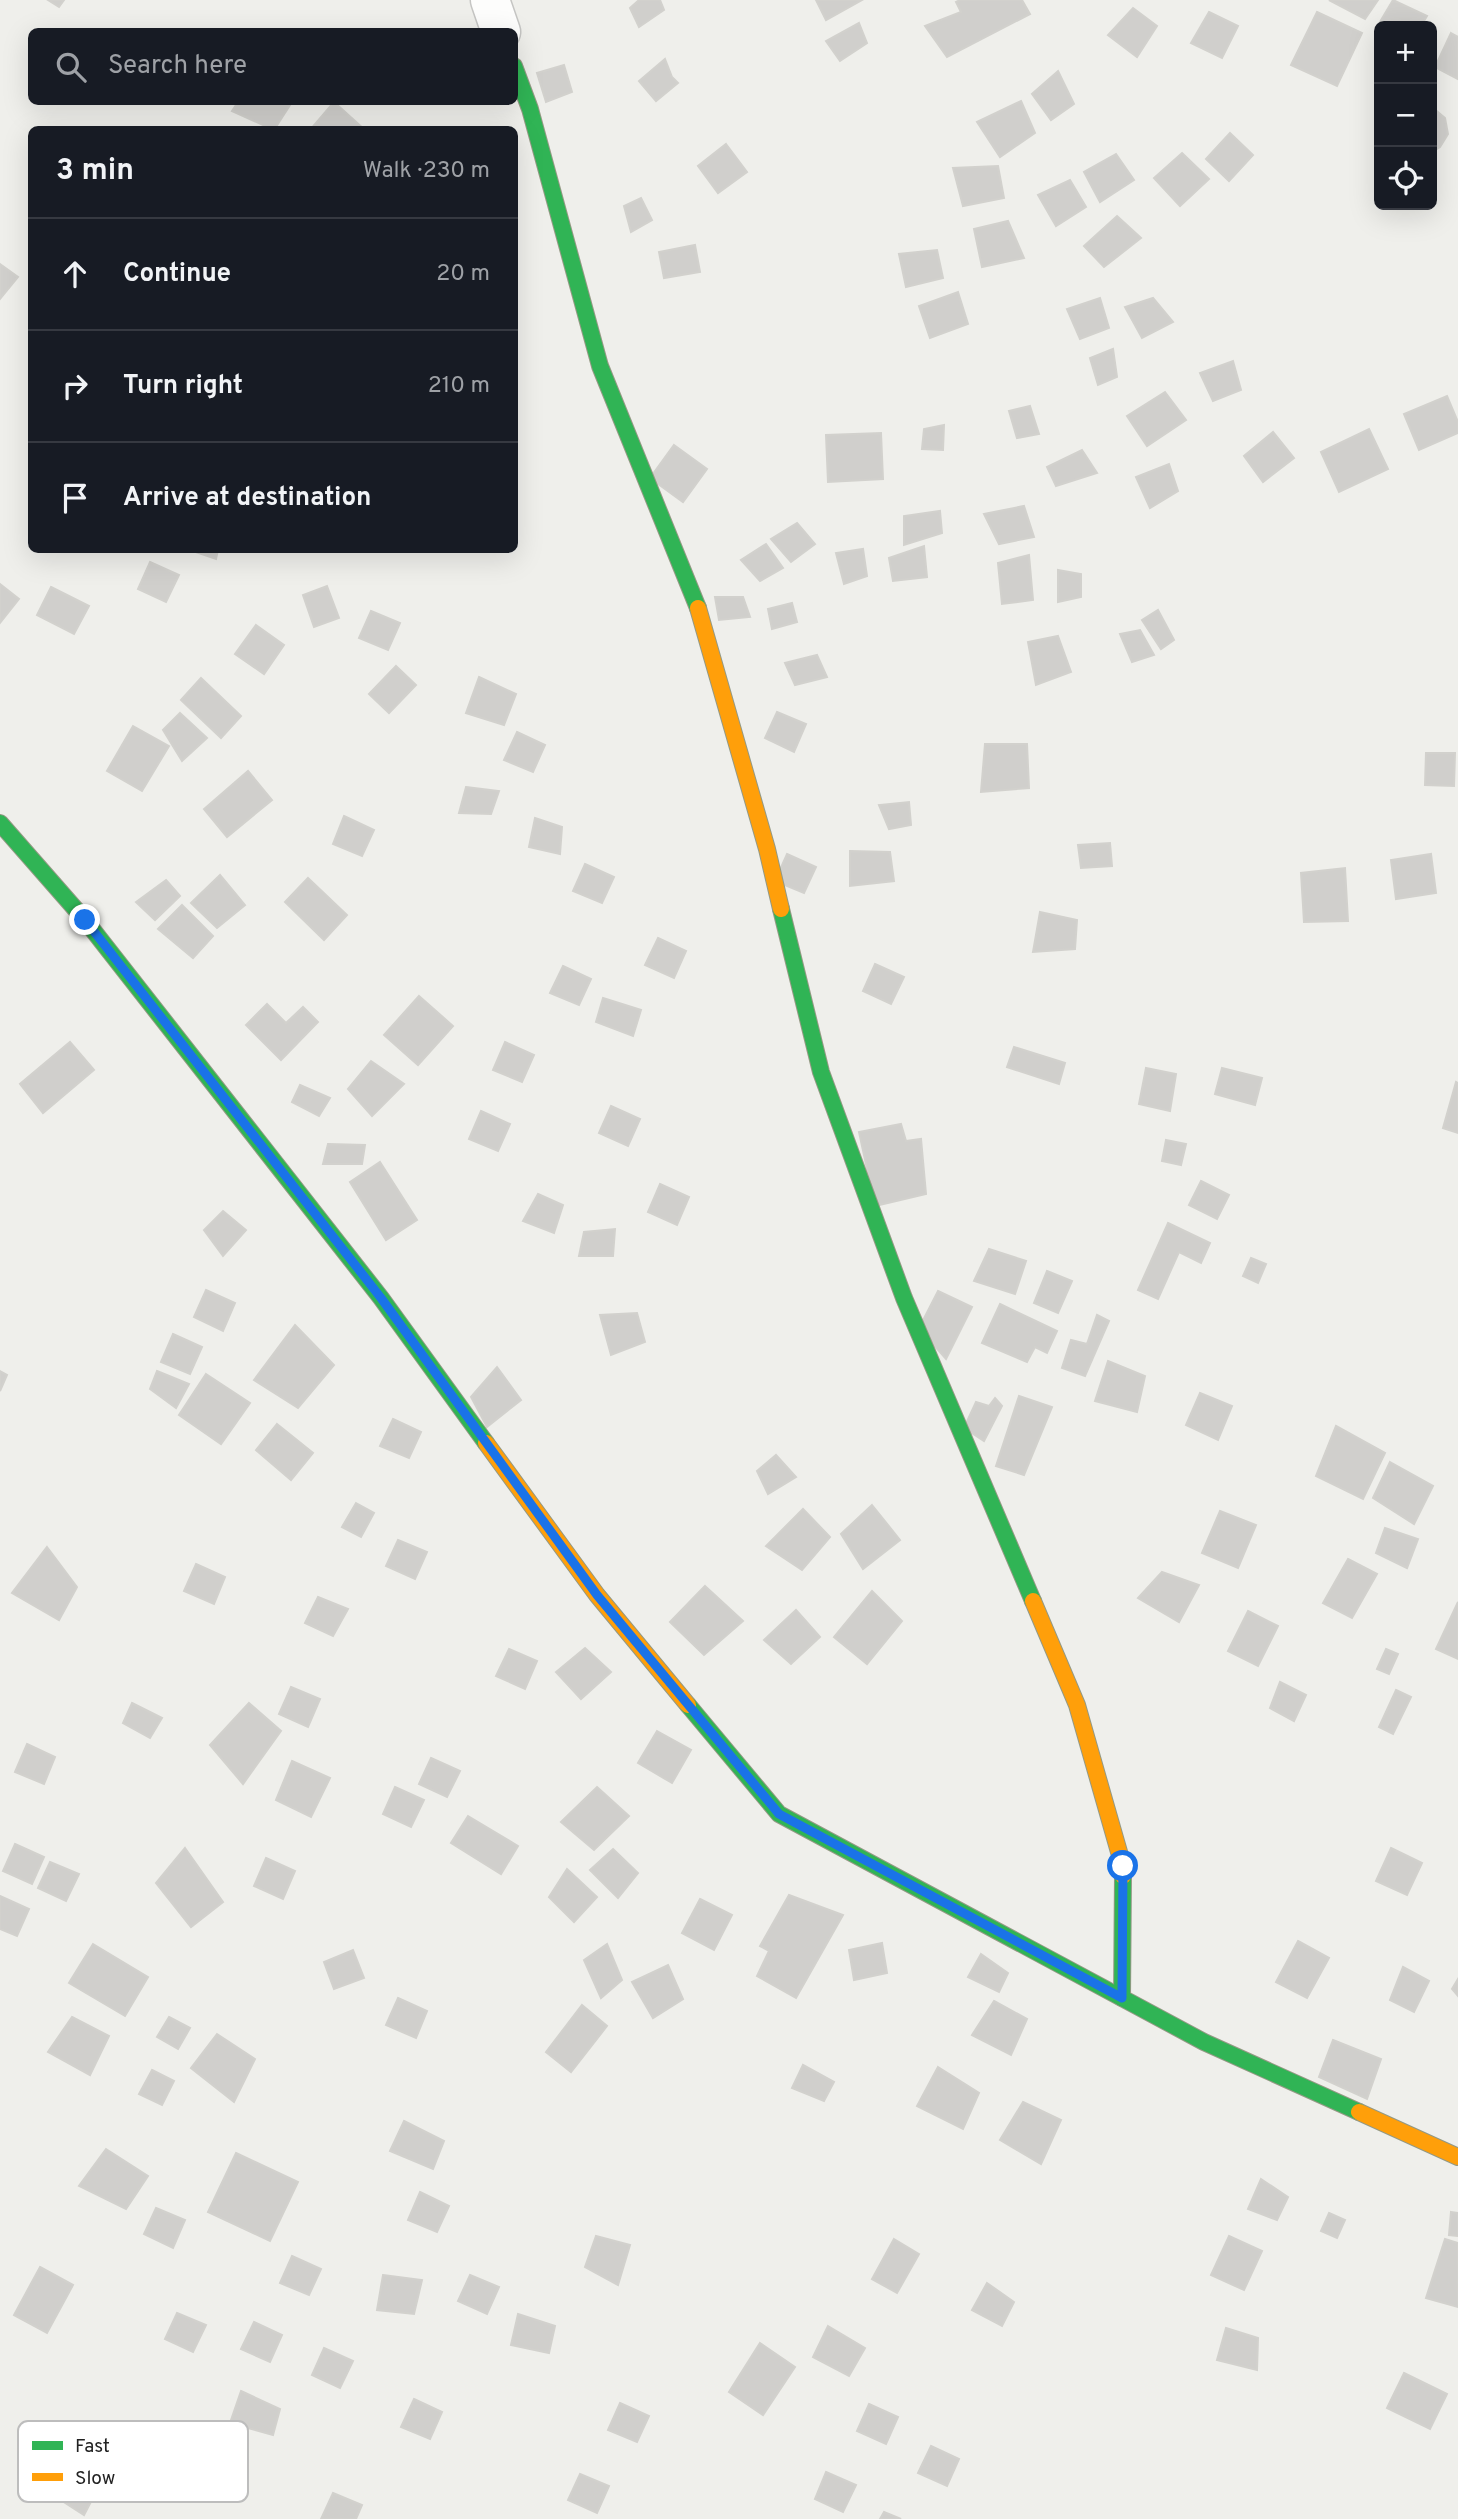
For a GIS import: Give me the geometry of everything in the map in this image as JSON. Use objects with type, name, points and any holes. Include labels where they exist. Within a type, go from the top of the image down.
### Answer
[{"type":"street","points":[[490,0],[500,28]]},
{"type":"street","points":[[518,76],[530,108],[600,366],[703,621],[766,849],[821,1072],[904,1298],[1077,1705],[1123,1866],[1122,1998]]},
{"type":"street","points":[[0,823],[85,920],[381,1298],[597,1595],[779,1814],[1204,2042],[1458,2157]]},
{"type":"building","points":[[48,0],[64,0],[59,7]]},
{"type":"building","points":[[639,0],[660,0],[664,10],[639,27],[630,8]]},
{"type":"building","points":[[816,0],[862,0],[826,20]]},
{"type":"building","points":[[1022,0],[1030,14],[947,57],[925,26],[961,12],[956,2]]},
{"type":"building","points":[[1329,0],[1378,0],[1365,19]]},
{"type":"building","points":[[1393,0],[1427,16],[1424,21],[1381,21]]},
{"type":"building","points":[[1133,8],[1157,26],[1137,57],[1108,35]]},
{"type":"building","points":[[1209,12],[1238,26],[1222,58],[1191,43]]},
{"type":"building","points":[[1317,12],[1362,33],[1337,86],[1291,65]]},
{"type":"building","points":[[859,23],[867,43],[840,61],[826,41]]},
{"type":"building","points":[[1451,33],[1458,37],[1458,79],[1437,68]]},
{"type":"building","points":[[665,59],[672,77],[678,83],[656,101],[639,81]]},
{"type":"building","points":[[564,65],[572,92],[546,102],[537,73]]},
{"type":"building","points":[[1058,71],[1074,104],[1051,120],[1032,94]]},
{"type":"building","points":[[1021,101],[1035,133],[1000,157],[977,122]]},
{"type":"building","points":[[236,105],[290,105],[277,126],[265,126],[232,111]]},
{"type":"building","points":[[331,105],[337,105],[361,126],[313,126]]},
{"type":"building","points":[[1437,111],[1445,118],[1448,134],[1437,149]]},
{"type":"building","points":[[1230,133],[1253,155],[1229,181],[1206,159]]},
{"type":"building","points":[[726,144],[747,172],[718,193],[698,166]]},
{"type":"building","points":[[1182,153],[1209,179],[1180,206],[1154,178]]},
{"type":"building","points":[[1116,154],[1134,180],[1100,202],[1084,172]]},
{"type":"building","points":[[998,166],[1004,198],[963,206],[953,168]]},
{"type":"building","points":[[1070,180],[1086,207],[1056,226],[1038,195]]},
{"type":"building","points":[[641,198],[652,220],[631,232],[624,206]]},
{"type":"building","points":[[1117,216],[1141,238],[1104,267],[1084,246]]},
{"type":"building","points":[[1008,221],[1024,258],[982,267],[974,229]]},
{"type":"building","points":[[695,245],[700,272],[664,278],[659,252]]},
{"type":"building","points":[[937,250],[943,278],[906,287],[899,254]]},
{"type":"building","points":[[0,264],[18,277],[0,299]]},
{"type":"building","points":[[958,292],[968,324],[930,338],[919,306]]},
{"type":"building","points":[[1100,298],[1109,328],[1080,339],[1067,309]]},
{"type":"building","points":[[1153,298],[1173,322],[1142,338],[1125,307]]},
{"type":"building","points":[[1113,349],[1117,377],[1098,385],[1090,358]]},
{"type":"building","points":[[1233,361],[1241,390],[1213,401],[1200,373]]},
{"type":"building","points":[[1165,392],[1186,420],[1147,446],[1127,416]]},
{"type":"building","points":[[1447,396],[1458,422],[1458,433],[1419,450],[1404,414]]},
{"type":"building","points":[[1030,406],[1039,434],[1017,438],[1009,411]]},
{"type":"building","points":[[944,425],[943,450],[922,449],[924,429]]},
{"type":"building","points":[[1369,429],[1388,469],[1339,492],[1321,452]]},
{"type":"building","points":[[1273,432],[1294,458],[1263,482],[1244,456]]},
{"type":"building","points":[[881,433],[883,479],[828,482],[826,435]]},
{"type":"building","points":[[674,445],[707,469],[683,502],[650,478]]},
{"type":"building","points":[[1082,450],[1097,473],[1056,486],[1047,467]]},
{"type":"building","points":[[1169,464],[1178,491],[1150,508],[1136,477]]},
{"type":"building","points":[[1024,506],[1034,537],[999,544],[984,514]]},
{"type":"building","points":[[940,511],[942,533],[904,545],[904,516]]},
{"type":"building","points":[[797,523],[815,544],[791,562],[771,539]]},
{"type":"building","points":[[766,544],[783,568],[760,581],[741,560]]},
{"type":"building","points":[[924,546],[927,577],[893,581],[889,558]]},
{"type":"building","points":[[863,549],[867,576],[844,584],[836,553]]},
{"type":"building","points":[[199,553],[217,553],[216,559]]},
{"type":"building","points":[[1029,555],[1033,600],[1002,604],[998,563]]},
{"type":"building","points":[[150,562],[179,575],[166,602],[138,589]]},
{"type":"building","points":[[1058,570],[1081,574],[1081,597],[1058,602]]},
{"type":"building","points":[[0,584],[19,599],[0,623]]},
{"type":"building","points":[[327,586],[339,618],[314,627],[303,595]]},
{"type":"building","points":[[51,587],[89,606],[74,634],[37,615]]},
{"type":"building","points":[[715,597],[743,597],[750,617],[719,620]]},
{"type":"building","points":[[792,603],[797,622],[772,629],[768,609]]},
{"type":"building","points":[[1158,610],[1174,640],[1161,649],[1142,620]]},
{"type":"building","points":[[371,611],[400,623],[388,650],[359,638]]},
{"type":"building","points":[[256,625],[284,645],[264,674],[235,654]]},
{"type":"building","points":[[1140,630],[1154,655],[1132,662],[1120,634]]},
{"type":"building","points":[[1058,636],[1071,672],[1036,685],[1028,642]]},
{"type":"building","points":[[817,655],[827,677],[795,685],[785,663]]},
{"type":"building","points":[[396,666],[416,685],[389,713],[369,694]]},
{"type":"building","points":[[479,677],[516,694],[504,725],[466,713]]},
{"type":"building","points":[[201,678],[241,716],[221,738],[181,700]]},
{"type":"building","points":[[777,712],[806,724],[794,752],[765,738]]},
{"type":"building","points":[[180,713],[207,738],[182,761],[163,730]]},
{"type":"building","points":[[133,726],[169,746],[142,791],[107,771]]},
{"type":"building","points":[[517,732],[545,745],[533,772],[504,760]]},
{"type":"building","points":[[985,744],[1027,744],[1029,788],[981,792]]},
{"type":"building","points":[[1426,753],[1455,753],[1454,786],[1425,785]]},
{"type":"building","points":[[248,771],[272,800],[227,837],[204,809]]},
{"type":"building","points":[[466,787],[499,791],[491,814],[459,813]]},
{"type":"building","points":[[909,802],[911,825],[889,829],[879,805]]},
{"type":"building","points":[[344,816],[374,830],[362,856],[333,844]]},
{"type":"building","points":[[535,818],[562,827],[560,854],[529,847]]},
{"type":"building","points":[[1110,843],[1112,866],[1081,868],[1078,845]]},
{"type":"building","points":[[850,851],[890,852],[894,881],[850,886]]},
{"type":"building","points":[[787,854],[816,867],[804,893],[775,881]]},
{"type":"building","points":[[1431,854],[1436,893],[1396,899],[1391,860]]},
{"type":"building","points":[[585,864],[614,877],[602,903],[573,891]]},
{"type":"building","points":[[1345,868],[1348,921],[1304,922],[1301,873]]},
{"type":"building","points":[[220,875],[245,905],[217,928],[191,903]]},
{"type":"building","points":[[308,878],[347,915],[324,940],[285,902]]},
{"type":"building","points":[[166,880],[180,896],[155,920],[136,902]]},
{"type":"building","points":[[182,905],[213,936],[193,958],[158,929]]},
{"type":"building","points":[[1040,912],[1077,920],[1075,949],[1033,952]]},
{"type":"building","points":[[658,938],[686,951],[674,978],[645,965]]},
{"type":"building","points":[[875,964],[904,977],[891,1004],[863,991]]},
{"type":"building","points":[[563,966],[591,979],[579,1005],[550,993]]},
{"type":"building","points":[[419,996],[453,1026],[418,1065],[384,1035]]},
{"type":"building","points":[[603,998],[641,1010],[633,1036],[596,1022]]},
{"type":"building","points":[[267,1004],[286,1023],[303,1007],[318,1022],[281,1060],[246,1025]]},
{"type":"building","points":[[70,1042],[94,1070],[43,1113],[20,1084]]},
{"type":"building","points":[[505,1042],[534,1055],[522,1082],[493,1070]]},
{"type":"building","points":[[1014,1047],[1065,1063],[1059,1084],[1007,1067]]},
{"type":"building","points":[[371,1061],[404,1084],[372,1116],[348,1089]]},
{"type":"building","points":[[1146,1068],[1176,1074],[1170,1111],[1139,1104]]},
{"type":"building","points":[[1222,1068],[1262,1078],[1255,1105],[1215,1094]]},
{"type":"building","points":[[1456,1082],[1458,1083],[1458,1133],[1443,1128]]},
{"type":"building","points":[[300,1085],[330,1098],[319,1116],[292,1102]]},
{"type":"building","points":[[611,1106],[640,1119],[628,1146],[599,1133]]},
{"type":"building","points":[[481,1111],[510,1124],[498,1151],[469,1139]]},
{"type":"building","points":[[901,1124],[906,1141],[921,1139],[926,1194],[875,1206],[859,1132]]},
{"type":"building","points":[[1166,1140],[1186,1144],[1181,1165],[1162,1161]]},
{"type":"building","points":[[328,1144],[365,1145],[362,1164],[323,1164]]},
{"type":"building","points":[[380,1162],[417,1220],[386,1240],[350,1182]]},
{"type":"building","points":[[1201,1181],[1229,1195],[1217,1219],[1189,1205]]},
{"type":"building","points":[[660,1184],[689,1197],[677,1225],[648,1212]]},
{"type":"building","points":[[538,1194],[563,1205],[554,1233],[523,1221]]},
{"type":"building","points":[[223,1211],[246,1230],[223,1256],[204,1230]]},
{"type":"building","points":[[1168,1223],[1210,1243],[1201,1263],[1179,1252],[1158,1299],[1138,1290]]},
{"type":"building","points":[[615,1229],[613,1256],[579,1256],[584,1232]]},
{"type":"building","points":[[989,1249],[1026,1261],[1015,1294],[974,1281]]},
{"type":"building","points":[[1251,1258],[1266,1264],[1258,1283],[1243,1276]]},
{"type":"building","points":[[1047,1271],[1072,1281],[1058,1313],[1034,1303]]},
{"type":"building","points":[[206,1290],[235,1303],[223,1331],[194,1317]]},
{"type":"building","points":[[938,1291],[972,1307],[946,1359],[919,1328]]},
{"type":"building","points":[[1000,1304],[1057,1331],[1047,1353],[1035,1347],[1027,1362],[982,1343]]},
{"type":"building","points":[[637,1313],[645,1342],[611,1355],[600,1315]]},
{"type":"building","points":[[1097,1315],[1109,1321],[1085,1376],[1062,1368],[1071,1340],[1087,1344]]},
{"type":"building","points":[[295,1325],[334,1365],[298,1408],[254,1380]]},
{"type":"building","points":[[173,1334],[202,1347],[190,1374],[161,1362]]},
{"type":"building","points":[[1108,1361],[1145,1376],[1137,1412],[1095,1401]]},
{"type":"building","points":[[497,1367],[521,1400],[487,1427],[471,1397]]},
{"type":"building","points":[[0,1371],[7,1375],[0,1391]]},
{"type":"building","points":[[157,1371],[189,1384],[176,1408],[150,1389]]},
{"type":"building","points":[[206,1374],[250,1403],[221,1444],[179,1415]]},
{"type":"building","points":[[1200,1393],[1232,1406],[1218,1440],[1186,1425]]},
{"type":"building","points":[[1019,1396],[1052,1407],[1024,1475],[996,1466]]},
{"type":"building","points":[[995,1398],[1002,1406],[984,1441],[964,1428],[976,1402],[989,1406]]},
{"type":"building","points":[[393,1419],[421,1432],[409,1458],[380,1446]]},
{"type":"building","points":[[277,1424],[313,1453],[291,1480],[256,1450]]},
{"type":"building","points":[[1336,1426],[1385,1453],[1363,1499],[1316,1476]]},
{"type":"building","points":[[776,1455],[796,1477],[768,1494],[757,1471]]},
{"type":"building","points":[[1390,1462],[1433,1486],[1414,1524],[1373,1498]]},
{"type":"building","points":[[356,1503],[374,1513],[361,1537],[342,1527]]},
{"type":"building","points":[[872,1505],[900,1540],[863,1569],[841,1534]]},
{"type":"building","points":[[803,1509],[830,1537],[802,1570],[766,1546]]},
{"type":"building","points":[[1220,1511],[1256,1525],[1238,1568],[1202,1553]]},
{"type":"building","points":[[1385,1528],[1418,1539],[1407,1568],[1376,1553]]},
{"type":"building","points":[[398,1540],[427,1552],[415,1579],[386,1566]]},
{"type":"building","points":[[47,1547],[77,1587],[59,1620],[12,1593]]},
{"type":"building","points":[[1348,1559],[1377,1574],[1352,1618],[1323,1603]]},
{"type":"building","points":[[196,1564],[225,1577],[214,1604],[184,1591]]},
{"type":"building","points":[[1162,1572],[1199,1585],[1179,1622],[1138,1598]]},
{"type":"building","points":[[705,1586],[743,1621],[704,1655],[670,1622]]},
{"type":"building","points":[[872,1591],[902,1621],[867,1664],[834,1637]]},
{"type":"building","points":[[318,1597],[348,1609],[333,1636],[305,1623]]},
{"type":"building","points":[[1458,1602],[1458,1659],[1436,1649]]},
{"type":"building","points":[[796,1610],[820,1637],[791,1664],[764,1640]]},
{"type":"building","points":[[1248,1611],[1278,1626],[1258,1666],[1228,1651]]},
{"type":"building","points":[[585,1648],[611,1672],[581,1699],[556,1672]]},
{"type":"building","points":[[509,1649],[537,1661],[525,1689],[496,1676]]},
{"type":"building","points":[[1386,1649],[1398,1654],[1389,1674],[1377,1669]]},
{"type":"building","points":[[1280,1682],[1306,1695],[1294,1721],[1270,1708]]},
{"type":"building","points":[[291,1687],[320,1699],[308,1727],[279,1714]]},
{"type":"building","points":[[1396,1690],[1411,1697],[1393,1734],[1379,1727]]},
{"type":"building","points":[[132,1703],[162,1718],[150,1738],[123,1723]]},
{"type":"building","points":[[249,1703],[281,1731],[243,1784],[210,1745]]},
{"type":"building","points":[[657,1731],[691,1750],[672,1783],[638,1763]]},
{"type":"building","points":[[27,1744],[55,1757],[44,1784],[15,1772]]},
{"type":"building","points":[[431,1758],[460,1771],[447,1797],[419,1784]]},
{"type":"building","points":[[292,1761],[330,1778],[311,1817],[276,1800]]},
{"type":"building","points":[[395,1787],[424,1800],[411,1827],[383,1814]]},
{"type":"building","points":[[597,1787],[629,1816],[594,1850],[561,1822]]},
{"type":"building","points":[[468,1816],[518,1846],[501,1874],[451,1843]]},
{"type":"building","points":[[15,1844],[44,1857],[32,1884],[3,1871]]},
{"type":"building","points":[[185,1848],[223,1902],[191,1927],[156,1883]]},
{"type":"building","points":[[1391,1848],[1422,1863],[1407,1895],[1376,1881]]},
{"type":"building","points":[[613,1849],[638,1873],[618,1898],[590,1870]]},
{"type":"building","points":[[266,1858],[295,1871],[283,1899],[254,1886]]},
{"type":"building","points":[[50,1862],[79,1874],[66,1901],[38,1888]]},
{"type":"building","points":[[567,1869],[597,1897],[574,1922],[549,1897]]},
{"type":"building","points":[[789,1895],[843,1915],[796,1998],[757,1976],[769,1951],[760,1946]]},
{"type":"building","points":[[0,1896],[29,1909],[17,1936],[0,1929]]},
{"type":"building","points":[[700,1899],[732,1915],[714,1950],[682,1933]]},
{"type":"building","points":[[1298,1941],[1329,1958],[1307,1998],[1276,1982]]},
{"type":"building","points":[[882,1943],[887,1973],[854,1980],[849,1950]]},
{"type":"building","points":[[93,1944],[148,1977],[125,2016],[69,1983]]},
{"type":"building","points":[[607,1944],[622,1980],[601,1998],[584,1960]]},
{"type":"building","points":[[353,1950],[364,1978],[334,1989],[324,1962]]},
{"type":"building","points":[[981,1954],[1008,1973],[999,1992],[968,1977]]},
{"type":"building","points":[[668,1965],[683,1999],[653,2018],[632,1982]]},
{"type":"building","points":[[1403,1967],[1429,1981],[1414,2012],[1390,2000]]},
{"type":"building","points":[[1458,1979],[1458,1996],[1452,1989]]},
{"type":"building","points":[[398,1998],[427,2011],[416,2038],[386,2025]]},
{"type":"building","points":[[994,2001],[1027,2019],[1011,2055],[972,2035]]},
{"type":"building","points":[[582,2005],[607,2026],[571,2072],[546,2052]]},
{"type":"building","points":[[72,2017],[109,2036],[90,2075],[48,2052]]},
{"type":"building","points":[[169,2017],[190,2028],[178,2049],[157,2037]]},
{"type":"building","points":[[217,2034],[255,2059],[234,2102],[191,2068]]},
{"type":"building","points":[[1333,2040],[1381,2059],[1367,2099],[1319,2077]]},
{"type":"building","points":[[803,2065],[834,2082],[824,2101],[792,2088]]},
{"type":"building","points":[[938,2067],[979,2093],[963,2129],[917,2106]]},
{"type":"building","points":[[152,2070],[174,2081],[162,2105],[139,2094]]},
{"type":"building","points":[[1023,2102],[1061,2120],[1041,2164],[1000,2140]]},
{"type":"building","points":[[404,2121],[444,2141],[433,2169],[390,2151]]},
{"type":"building","points":[[106,2149],[148,2176],[126,2209],[79,2186]]},
{"type":"building","points":[[236,2153],[298,2182],[270,2241],[208,2212]]},
{"type":"building","points":[[1261,2179],[1288,2197],[1277,2220],[1248,2209]]},
{"type":"building","points":[[420,2192],[449,2206],[437,2232],[408,2220]]},
{"type":"building","points":[[156,2208],[185,2220],[173,2248],[144,2234]]},
{"type":"building","points":[[1451,2212],[1458,2213],[1458,2236],[1449,2235]]},
{"type":"building","points":[[1329,2213],[1345,2220],[1337,2238],[1321,2231]]},
{"type":"building","points":[[596,2236],[630,2245],[618,2285],[585,2267]]},
{"type":"building","points":[[1229,2236],[1262,2251],[1244,2290],[1211,2275]]},
{"type":"building","points":[[894,2239],[919,2254],[897,2293],[872,2279]]},
{"type":"building","points":[[1445,2239],[1458,2243],[1458,2307],[1426,2298]]},
{"type":"building","points":[[292,2256],[321,2269],[309,2295],[280,2283]]},
{"type":"building","points":[[40,2267],[73,2285],[47,2333],[14,2315]]},
{"type":"building","points":[[383,2275],[422,2280],[414,2314],[377,2310]]},
{"type":"building","points":[[470,2275],[499,2287],[487,2314],[458,2301]]},
{"type":"building","points":[[987,2283],[1014,2302],[1002,2326],[972,2310]]},
{"type":"building","points":[[177,2313],[206,2325],[193,2352],[165,2339]]},
{"type":"building","points":[[518,2314],[555,2326],[549,2353],[511,2345]]},
{"type":"building","points":[[254,2322],[282,2335],[270,2362],[241,2349]]},
{"type":"building","points":[[828,2326],[865,2348],[849,2376],[813,2357]]},
{"type":"building","points":[[1226,2328],[1258,2338],[1257,2370],[1217,2360]]},
{"type":"building","points":[[760,2343],[795,2367],[763,2415],[729,2392]]},
{"type":"building","points":[[324,2348],[353,2361],[340,2388],[312,2375]]},
{"type":"building","points":[[1404,2373],[1447,2394],[1430,2429],[1387,2408]]},
{"type":"building","points":[[241,2391],[280,2409],[273,2435],[248,2428],[248,2421],[231,2421]]},
{"type":"building","points":[[414,2399],[442,2412],[430,2439],[401,2427]]},
{"type":"building","points":[[620,2403],[649,2416],[637,2442],[608,2430]]},
{"type":"building","points":[[869,2404],[898,2417],[886,2444],[857,2431]]},
{"type":"building","points":[[931,2446],[959,2459],[947,2486],[918,2473]]},
{"type":"building","points":[[826,2472],[856,2485],[843,2512],[815,2499]]},
{"type":"building","points":[[580,2474],[609,2486],[597,2513],[568,2500]]},
{"type":"building","points":[[333,2493],[362,2505],[356,2519],[321,2519]]},
{"type":"building","points":[[64,2502],[91,2502],[84,2515]]},
{"type":"building","points":[[884,2512],[901,2519],[880,2519]]},
{"type":"traffic: fast","points":[[518,77],[530,109],[600,366],[698,608]]},
{"type":"traffic: fast","points":[[0,823],[85,920],[381,1298],[486,1443]]},
{"type":"traffic: fast","points":[[781,909],[821,1072],[904,1298],[1033,1601]]},
{"type":"traffic: fast","points":[[688,1705],[779,1814],[1204,2042],[1359,2112]]},
{"type":"traffic: fast","points":[[1122,1998],[1123,1876]]},
{"type":"traffic: slow","points":[[698,608],[767,849],[781,909]]},
{"type":"traffic: slow","points":[[486,1443],[597,1595],[688,1705]]},
{"type":"traffic: slow","points":[[1033,1601],[1077,1705],[1123,1866],[1123,1876]]},
{"type":"traffic: slow","points":[[1359,2112],[1458,2157]]},
{"type":"route","points":[[85,920],[381,1298],[597,1595],[779,1814],[1122,1998],[1123,1866]]}]
